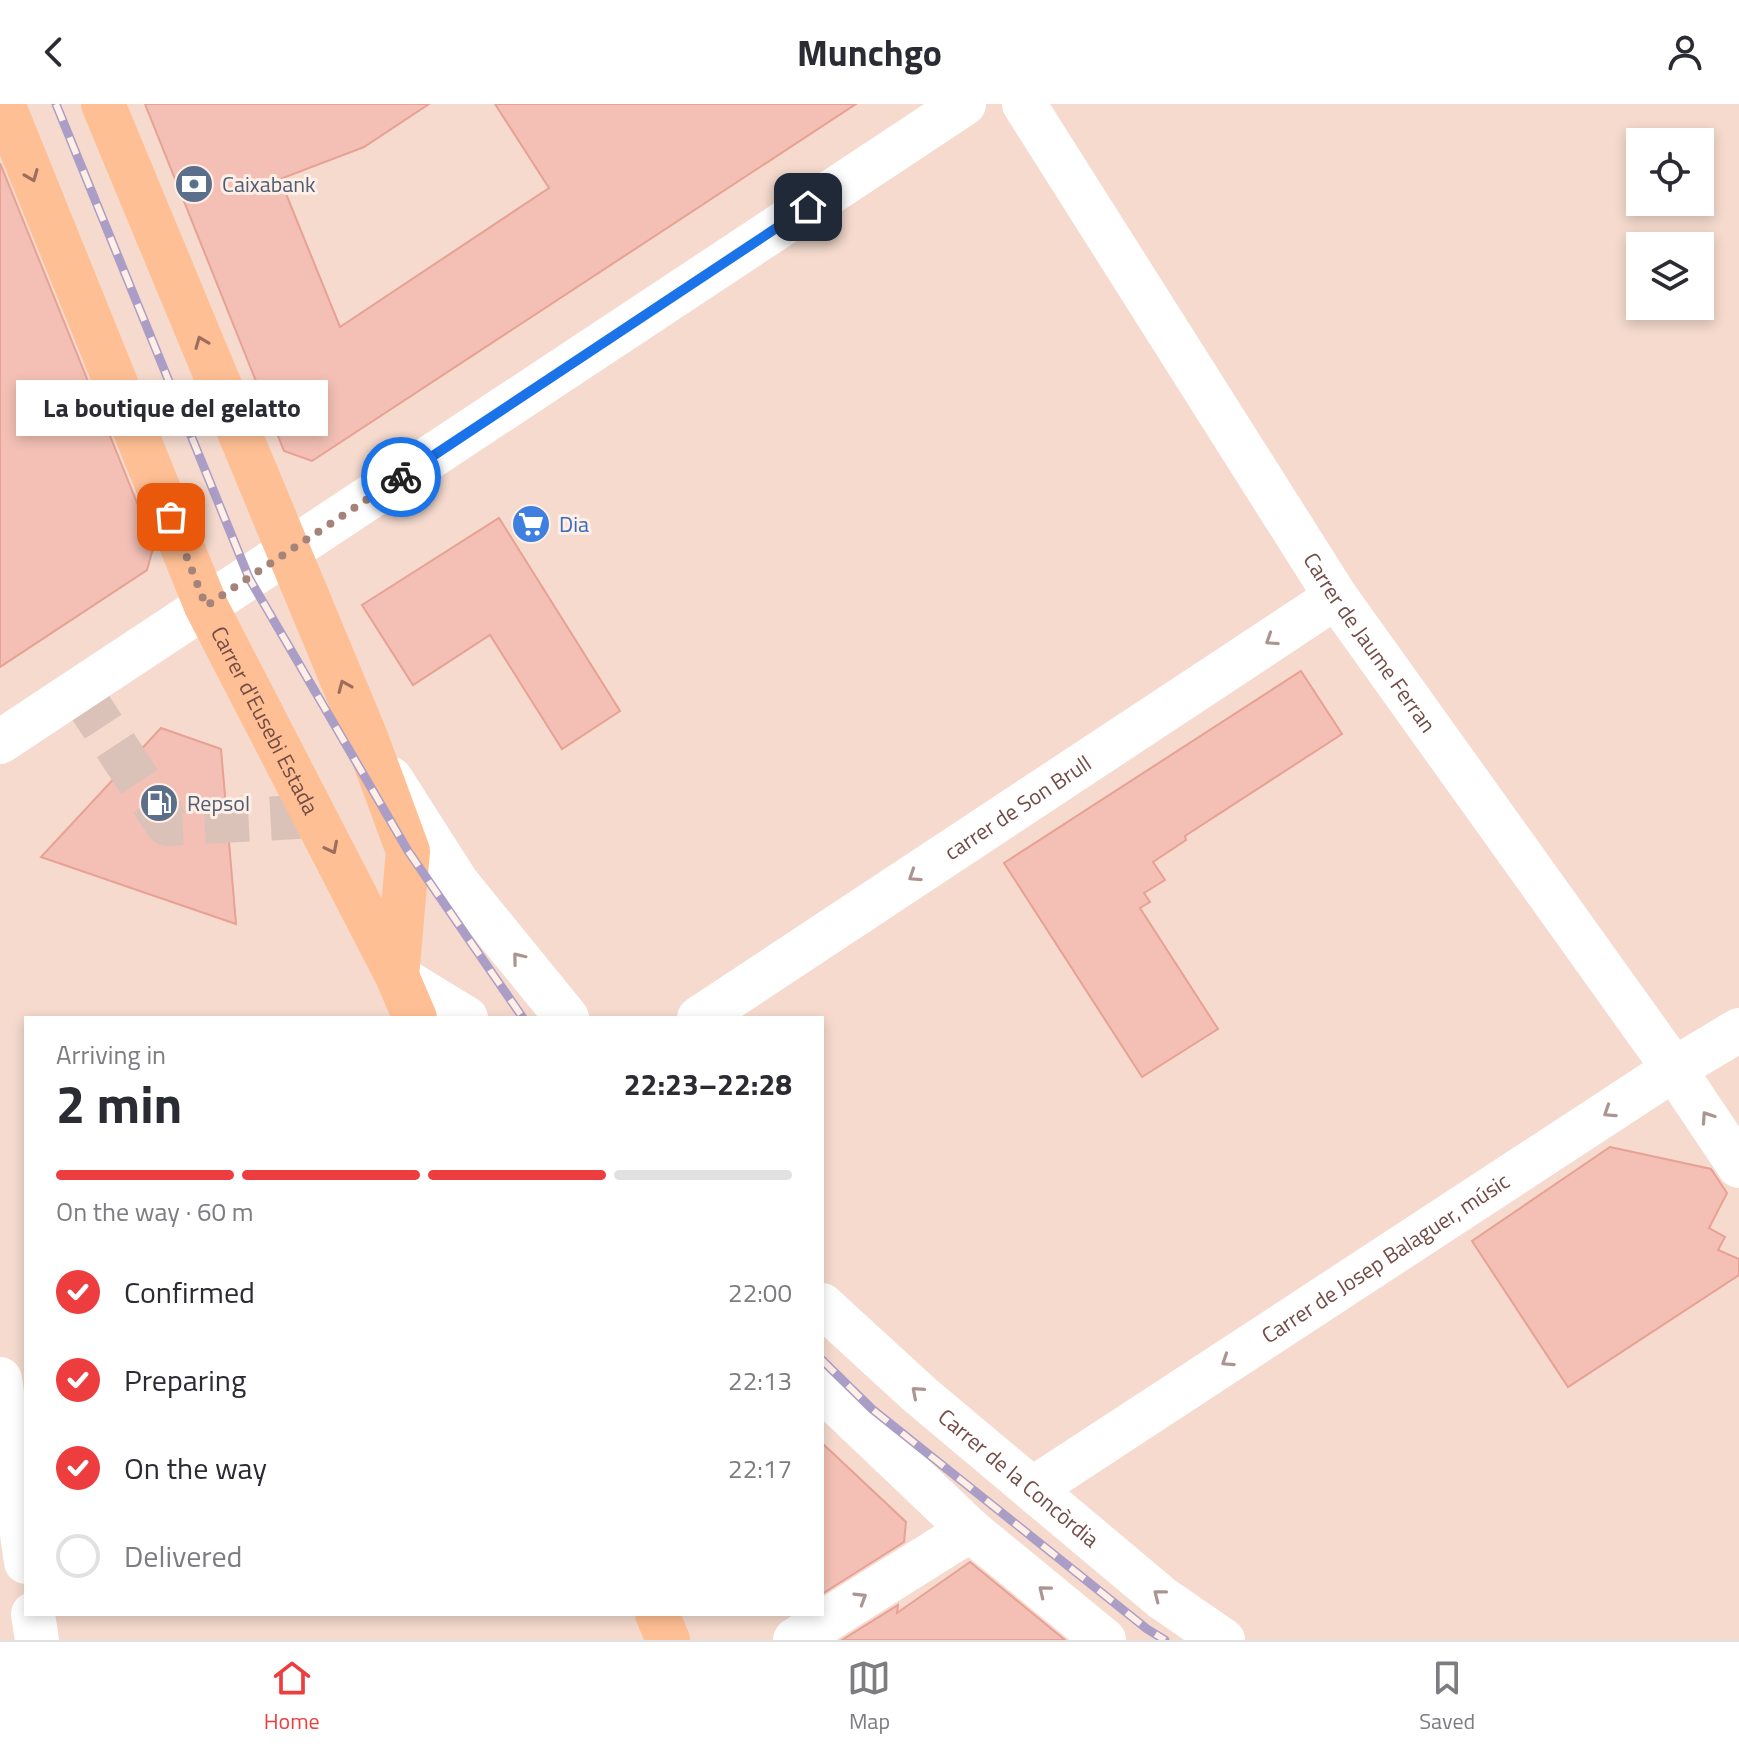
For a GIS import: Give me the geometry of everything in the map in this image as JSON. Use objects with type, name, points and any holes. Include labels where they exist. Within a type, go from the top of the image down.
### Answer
[{"type":"main road","name":"Carrer d'Eusebi Estada","points":[[3,104],[206,606],[397,976],[414,1016]]},
{"type":"main road","name":"Carrer d'Eusebi Estada","points":[[103,104],[367,740],[408,851],[397,976]]},
{"type":"main road","points":[[658,1616],[668,1640]]},
{"type":"street","points":[[0,742],[964,104]]},
{"type":"street","name":"Carrer de Jaume Ferran","points":[[1024,104],[1336,597],[1674,1069],[1739,1166]]},
{"type":"street","name":"carrer de Son Brull","points":[[702,1016],[1336,597]]},
{"type":"street","name":"Carrer d'Eusebi Estada","points":[[367,740],[458,884],[565,1016]]},
{"type":"street","points":[[397,976],[463,1016]]},
{"type":"street","name":"Carrer de Josep Balaguer, músic","points":[[1034,1488],[1674,1069],[1739,1030]]},
{"type":"street","name":"Carrer de la Concòrdia","points":[[824,1307],[919,1394],[1162,1598],[1223,1640]]},
{"type":"street","points":[[0,1380],[24,1548]]},
{"type":"street","points":[[824,1391],[970,1530],[1104,1640]]},
{"type":"street","points":[[795,1640],[970,1530]]},
{"type":"street","points":[[33,1616],[37,1640]]},
{"type":"shaded area","points":[[0,104],[1739,104],[1739,1640],[0,1640]]},
{"type":"building","points":[[145,104],[429,104],[364,147],[280,179],[340,327],[549,188],[495,104],[856,104],[312,461],[284,451]]},
{"type":"building","points":[[0,163],[154,545],[147,570],[0,667]]},
{"type":"building","points":[[499,518],[620,711],[562,749],[490,635],[413,685],[362,605]]},
{"type":"building","points":[[1301,671],[1342,734],[1185,836],[1186,840],[1153,862],[1165,880],[1144,893],[1150,902],[1140,908],[1218,1029],[1142,1077],[1004,863]]},
{"type":"building","name":"Repsol","points":[[161,728],[221,749],[236,924],[41,857]]},
{"type":"building","points":[[1610,1147],[1711,1169],[1727,1193],[1709,1228],[1725,1237],[1718,1250],[1739,1259],[1739,1275],[1568,1387],[1472,1241]]},
{"type":"building","points":[[824,1445],[906,1522],[904,1542],[824,1593]]},
{"type":"building","points":[[970,1562],[1065,1640],[842,1640],[898,1605],[897,1613]]},
{"type":"tunnel","points":[[79,690],[167,824],[316,816]]},
{"type":"railway","points":[[56,104],[249,578],[408,851],[522,1016]]},
{"type":"railway","points":[[824,1362],[872,1409],[1147,1629],[1165,1640]]},
{"type":"way so far","points":[[171,517],[206,606],[401,477]]},
{"type":"place","name":"Caixabank","points":[[194,184]]},
{"type":"place","name":"La boutique del gelatto","points":[[171,517]]},
{"type":"place","name":"Dia","points":[[531,524]]},
{"type":"place","name":"Repsol","points":[[159,803]]},
{"type":"route","points":[[401,477],[808,207]]}]
